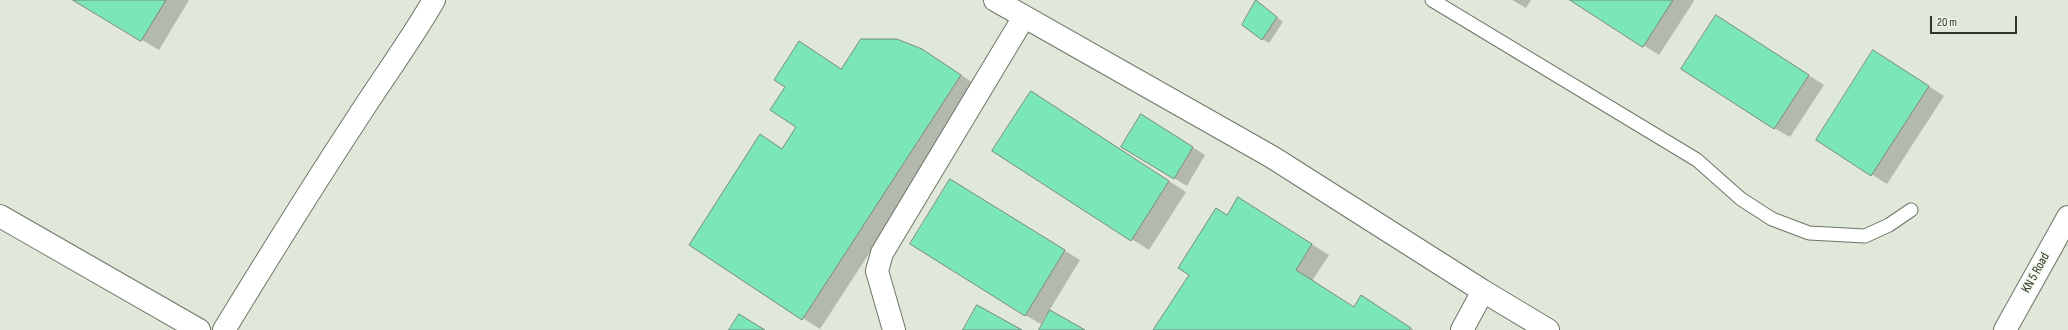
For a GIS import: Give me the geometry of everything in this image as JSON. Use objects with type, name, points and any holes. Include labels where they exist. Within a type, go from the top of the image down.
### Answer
[{"type":"street","points":[[224,330],[357,117],[420,25],[434,0]]},
{"type":"street","points":[[995,0],[1024,18],[1272,157],[1482,291],[1548,330]]},
{"type":"street","points":[[894,330],[877,271],[882,253],[1024,18]]},
{"type":"street","points":[[0,216],[191,328]]},
{"type":"street","name":"KN 5 Road","points":[[2005,330],[2068,217]]},
{"type":"street","points":[[1462,330],[1482,291]]},
{"type":"lane","points":[[1432,0],[1697,160],[1741,199],[1772,219],[1809,234],[1864,236],[1889,225],[1911,210]]},
{"type":"building","points":[[73,0],[166,0],[141,41]]},
{"type":"building","points":[[1256,0],[1277,17],[1262,40],[1242,25]]},
{"type":"building","points":[[1570,0],[1673,0],[1643,47]]},
{"type":"building","points":[[1716,15],[1809,75],[1774,129],[1681,69]]},
{"type":"building","points":[[861,39],[897,39],[922,49],[961,75],[802,320],[689,245],[760,134],[782,149],[796,127],[770,110],[785,87],[774,80],[799,41],[841,69]]},
{"type":"building","points":[[1873,50],[1929,86],[1871,176],[1816,140]]},
{"type":"building","points":[[1031,91],[1169,181],[1131,241],[992,151]]},
{"type":"building","points":[[1141,114],[1193,147],[1174,179],[1121,147]]},
{"type":"building","points":[[950,179],[1065,250],[1025,316],[910,244]]},
{"type":"building","points":[[1238,197],[1312,244],[1296,270],[1354,307],[1361,295],[1411,328],[1409,330],[1153,330],[1189,275],[1178,268],[1216,208],[1227,215]]},
{"type":"building","points":[[977,305],[1022,330],[963,330]]},
{"type":"building","points":[[1050,310],[1085,330],[1039,330]]},
{"type":"building","points":[[739,314],[765,330],[729,330]]}]
